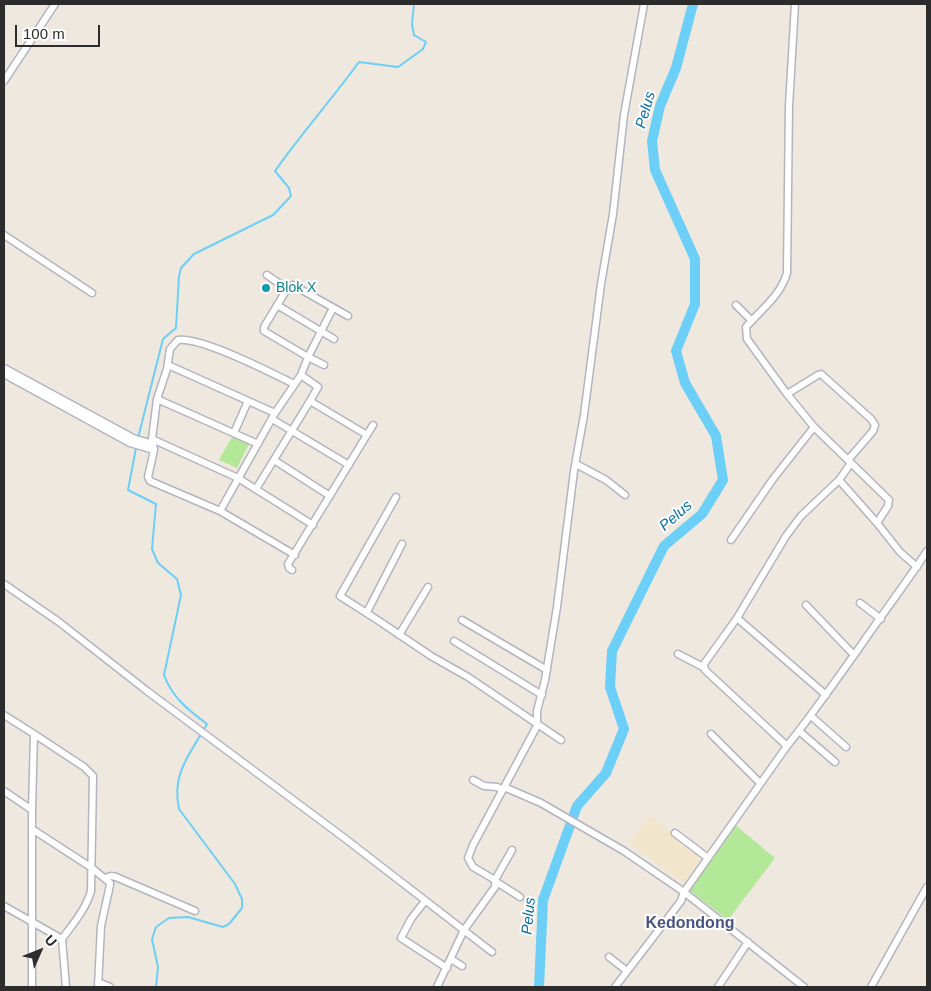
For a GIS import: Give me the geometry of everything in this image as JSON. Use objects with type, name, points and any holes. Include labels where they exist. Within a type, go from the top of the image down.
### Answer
[{"type":"street","points":[[4,81],[55,4]]},
{"type":"street","points":[[520,897],[473,867],[468,858],[473,845],[537,726],[537,711],[547,670],[557,607],[624,115],[644,4]]},
{"type":"street","points":[[795,4],[789,106],[787,273],[777,294],[746,329],[747,339],[786,394],[814,428],[889,500],[888,506],[877,523]]},
{"type":"street","points":[[4,234],[92,293]]},
{"type":"street","points":[[267,274],[287,289]]},
{"type":"street","points":[[324,365],[263,329],[287,289],[295,285],[348,316]]},
{"type":"street","points":[[277,305],[334,339]]},
{"type":"street","points":[[736,305],[752,321]]},
{"type":"street","points":[[220,511],[274,416],[301,375],[333,308]]},
{"type":"street","points":[[294,384],[244,360],[189,339],[178,340],[170,349],[168,365],[157,399],[148,479],[220,511],[295,555]]},
{"type":"street","points":[[168,365],[248,401],[349,465]]},
{"type":"street","points":[[4,368],[139,444],[153,444],[238,478],[313,524]]},
{"type":"street","points":[[4,374],[132,440]]},
{"type":"street","points":[[703,666],[737,618],[786,536],[801,516],[838,480],[873,431],[875,425],[871,419],[822,374],[786,394]]},
{"type":"street","points":[[256,489],[318,387],[301,375]]},
{"type":"street","points":[[157,399],[258,444]]},
{"type":"street","points":[[234,433],[248,401]]},
{"type":"street","points":[[310,402],[367,434]]},
{"type":"street","points":[[292,570],[288,564],[373,426]]},
{"type":"street","points":[[731,540],[774,479],[814,428]]},
{"type":"street","points":[[274,460],[330,496]]},
{"type":"street","points":[[576,464],[606,480],[625,495]]},
{"type":"street","points":[[838,480],[900,552],[917,566]]},
{"type":"street","points":[[396,497],[340,596],[367,612],[431,656],[468,677],[537,726],[561,740]]},
{"type":"street","points":[[367,612],[402,544]]},
{"type":"street","points":[[615,987],[681,901],[684,892],[760,783],[881,619],[927,551]]},
{"type":"street","points":[[4,584],[58,622],[492,952]]},
{"type":"street","points":[[399,635],[428,586]]},
{"type":"street","points":[[860,603],[881,619]]},
{"type":"street","points":[[806,605],[854,655]]},
{"type":"street","points":[[737,618],[826,695]]},
{"type":"street","points":[[462,620],[547,670]]},
{"type":"street","points":[[454,641],[542,695]]},
{"type":"street","points":[[678,654],[703,666],[787,746]]},
{"type":"street","points":[[4,715],[84,767],[93,776],[90,891],[82,912],[62,939],[66,987]]},
{"type":"street","points":[[811,716],[846,747]]},
{"type":"street","points":[[799,731],[835,762]]},
{"type":"street","points":[[32,987],[34,734]]},
{"type":"street","points":[[711,734],[760,783]]},
{"type":"street","points":[[473,780],[484,786],[503,788],[541,803],[624,851],[684,892],[800,986]]},
{"type":"street","points":[[4,791],[32,810]]},
{"type":"street","points":[[32,829],[92,868],[105,878],[110,885],[101,926],[98,985],[110,987]]},
{"type":"street","points":[[675,833],[708,858]]},
{"type":"street","points":[[437,987],[464,930],[495,887],[495,880],[512,850]]},
{"type":"street","points":[[105,878],[116,877],[195,911]]},
{"type":"street","points":[[871,987],[927,887]]},
{"type":"street","points":[[425,901],[411,919],[401,938],[447,968]]},
{"type":"street","points":[[4,906],[62,939]]},
{"type":"street","points":[[718,987],[748,942]]},
{"type":"street","points":[[610,957],[627,971]]},
{"type":"street","points":[[451,959],[462,966]]},
{"type":"shaded area","points":[[650,816],[704,856],[685,884],[629,843]]},
{"type":"green space","points":[[232,437],[249,444],[237,468],[219,460]]},
{"type":"green space","points":[[734,824],[775,858],[728,920],[688,889]]},
{"type":"waterway","points":[[138,438],[163,339],[176,328],[181,268],[194,254],[273,215],[291,196],[289,188],[275,171],[359,62],[398,67],[423,49],[426,42],[414,35],[412,24],[414,4]]},
{"type":"waterway","name":"Pelus","points":[[539,987],[543,900],[577,806],[606,773],[624,729],[610,687],[612,651],[664,546],[702,514],[723,480],[716,436],[685,383],[676,351],[695,304],[695,259],[655,170],[652,141],[660,106],[676,68],[693,4]]},
{"type":"waterway","points":[[136,448],[128,490],[156,504],[152,549],[158,563],[177,579],[181,595],[164,675],[171,690],[181,702],[207,724],[189,754],[180,774],[177,796],[179,809],[235,884],[242,899],[242,908],[229,924],[223,927],[188,917],[169,918],[156,927],[152,939],[158,967],[156,987]]},
{"type":"place","name":"Blok X","points":[[266,288]]},
{"type":"district","name":"Kedondong","points":[[690,924]]}]
